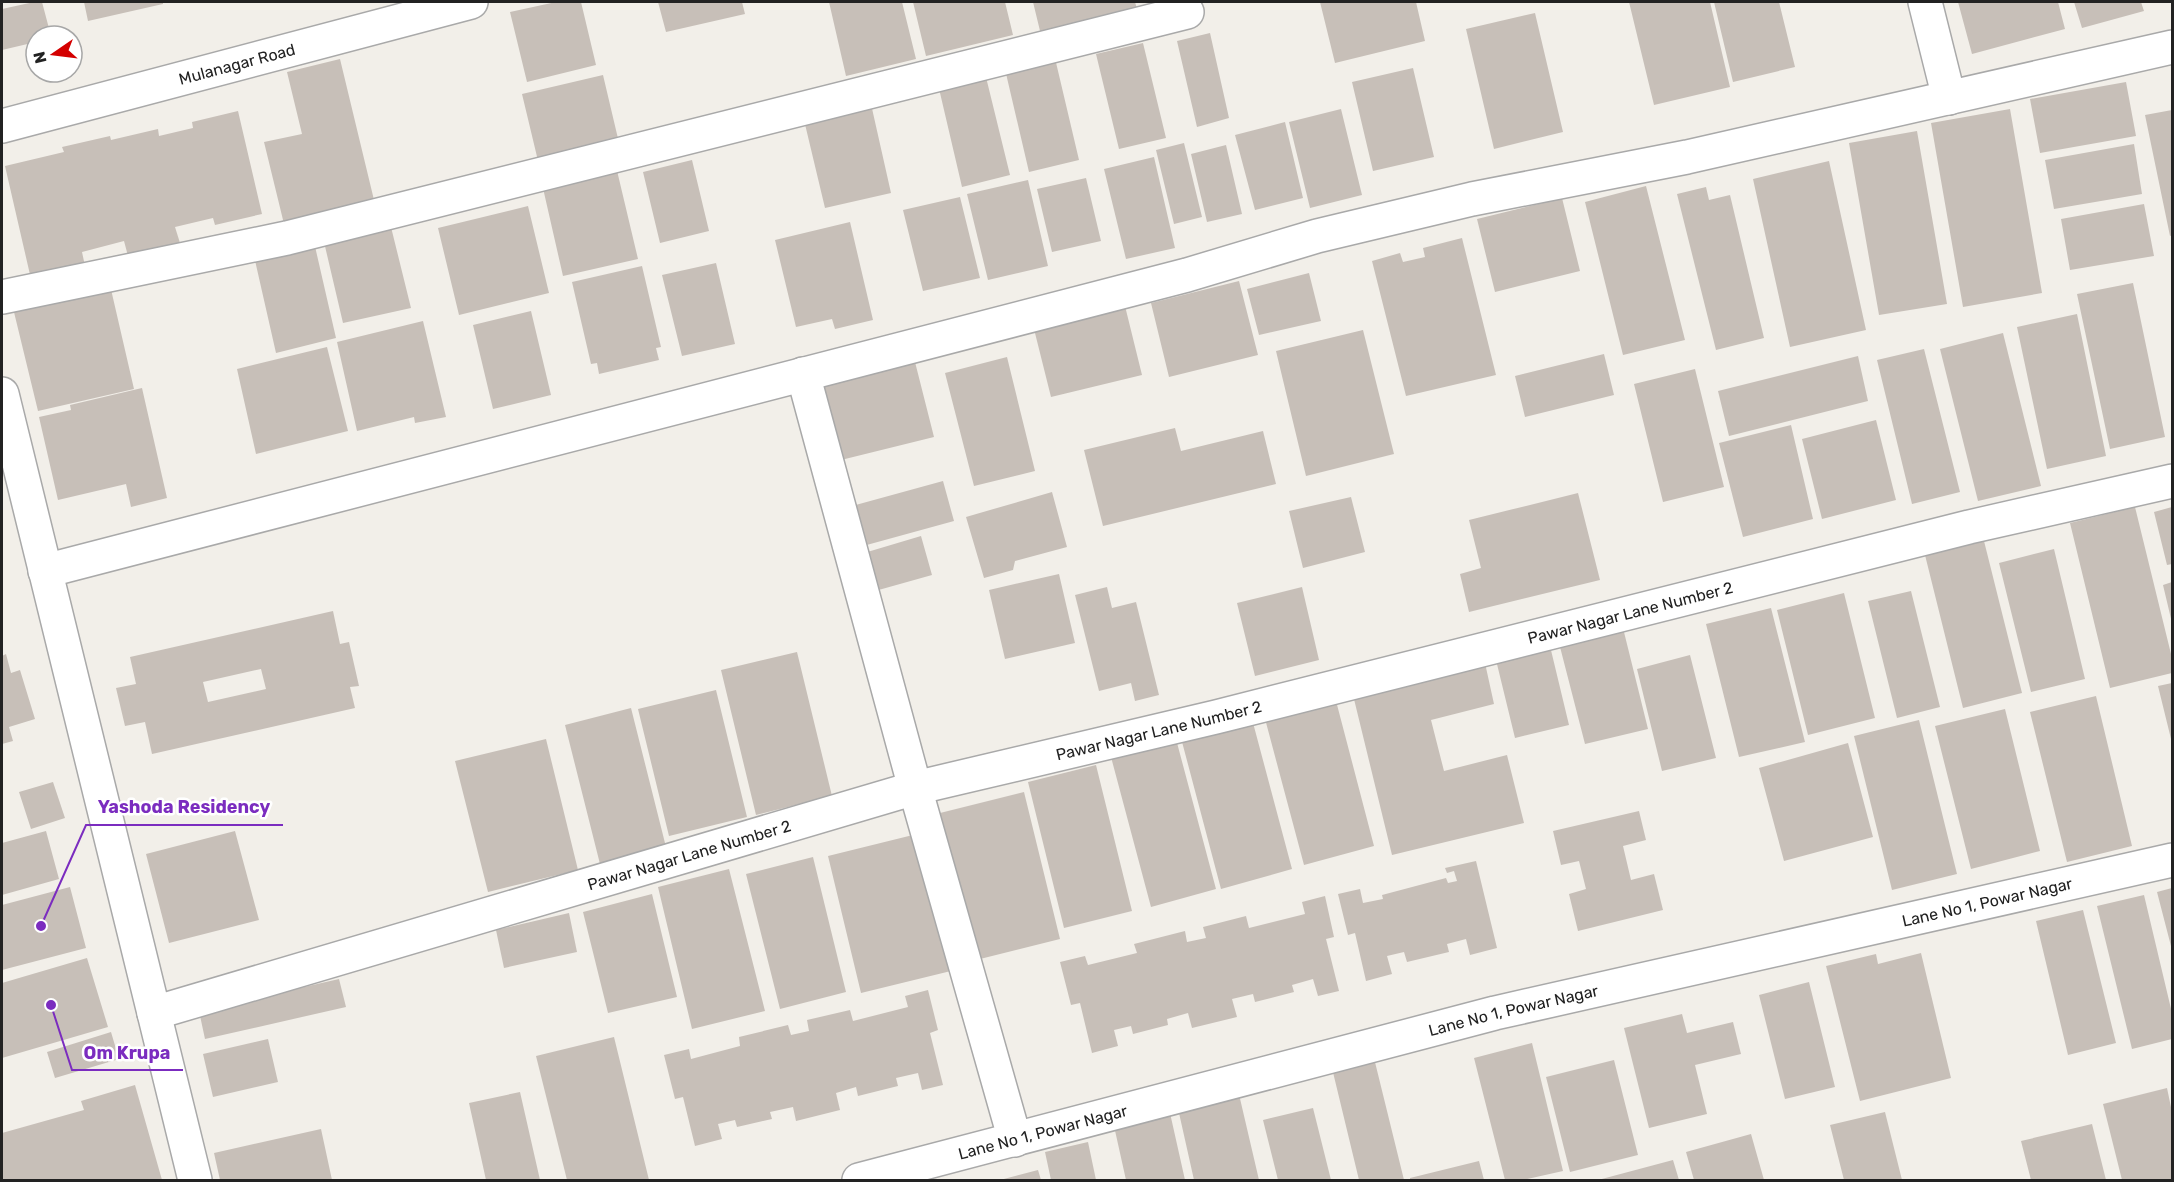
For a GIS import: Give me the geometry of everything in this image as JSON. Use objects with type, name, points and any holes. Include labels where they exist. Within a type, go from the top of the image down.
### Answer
[{"type":"street","name":"Mulanagar Road","points":[[2,126],[471,2]]},
{"type":"street","points":[[1925,2],[1949,98]]},
{"type":"street","points":[[2,297],[287,238],[1187,12]]},
{"type":"street","points":[[45,571],[1187,275],[1328,233],[1472,199],[1687,157],[2172,47]]},
{"type":"street","points":[[803,374],[915,788],[1015,1140]]},
{"type":"street","points":[[2,394],[195,1180]]},
{"type":"street","name":"Pawar Nagar Lane Number 2","points":[[154,1013],[915,788],[1228,714],[1969,527],[2172,481]]},
{"type":"street","name":"Lane No 1, Powar Nagar","points":[[859,1180],[1495,1013],[2172,860]]},
{"type":"building","points":[[42,2],[48,24],[24,24],[24,45],[2,50],[2,9]]},
{"type":"building","points":[[84,2],[163,2],[163,4],[88,21]]},
{"type":"building","points":[[556,2],[581,2],[596,65],[527,82],[510,12]]},
{"type":"building","points":[[658,2],[742,2],[745,14],[666,32]]},
{"type":"building","points":[[829,2],[902,2],[916,59],[846,76]]},
{"type":"building","points":[[913,2],[1005,2],[1013,35],[926,56]]},
{"type":"building","points":[[1033,2],[1135,2],[1138,12],[1041,35]]},
{"type":"building","points":[[1320,2],[1416,2],[1425,41],[1335,63]]},
{"type":"building","points":[[1629,2],[1710,2],[1730,87],[1654,105]]},
{"type":"building","points":[[1714,2],[1779,2],[1795,67],[1733,82]]},
{"type":"building","points":[[1958,2],[2058,2],[2065,29],[1972,54]]},
{"type":"building","points":[[2074,2],[2141,2],[2144,11],[2082,28]]},
{"type":"building","points":[[1535,13],[1563,132],[1494,149],[1466,29]]},
{"type":"building","points":[[1210,33],[1229,118],[1197,127],[1177,41]]},
{"type":"building","points":[[1143,43],[1166,138],[1119,149],[1096,54]]},
{"type":"building","points":[[1054,54],[1079,160],[1029,172],[1004,65]]},
{"type":"building","points":[[340,59],[374,200],[284,224],[264,142],[302,134],[287,72]]},
{"type":"building","points":[[1413,68],[1434,157],[1373,171],[1352,82]]},
{"type":"building","points":[[984,69],[1010,175],[962,187],[937,80]]},
{"type":"building","points":[[603,75],[620,147],[539,165],[522,94]]},
{"type":"building","points":[[2126,82],[2136,136],[2040,153],[2030,99]]},
{"type":"building","points":[[871,104],[891,193],[825,208],[804,120]]},
{"type":"building","points":[[1341,109],[1362,195],[1310,208],[1289,122]]},
{"type":"building","points":[[2010,109],[2042,293],[1963,307],[1931,123]]},
{"type":"building","points":[[2172,110],[2172,235],[2170,236],[2145,115]]},
{"type":"building","points":[[238,111],[262,214],[215,225],[213,218],[175,227],[180,243],[128,256],[124,241],[82,252],[85,266],[31,279],[5,166],[64,152],[62,147],[110,136],[111,140],[158,129],[159,136],[193,128],[192,122]]},
{"type":"building","points":[[1285,122],[1303,198],[1255,210],[1235,135]]},
{"type":"building","points":[[1917,131],[1947,304],[1879,315],[1849,143]]},
{"type":"building","points":[[1184,143],[1202,217],[1174,224],[1156,150]]},
{"type":"building","points":[[2134,144],[2142,194],[2054,209],[2045,160]]},
{"type":"building","points":[[1226,145],[1242,214],[1207,222],[1191,154]]},
{"type":"building","points":[[1154,157],[1175,248],[1126,259],[1104,169]]},
{"type":"building","points":[[614,158],[638,259],[563,276],[540,175]]},
{"type":"building","points":[[692,160],[709,231],[660,243],[643,172]]},
{"type":"building","points":[[1829,161],[1866,330],[1790,347],[1753,179]]},
{"type":"building","points":[[1086,178],[1101,241],[1052,252],[1037,189]]},
{"type":"building","points":[[1028,180],[1048,266],[988,280],[967,194]]},
{"type":"building","points":[[1646,186],[1685,340],[1623,355],[1585,202]]},
{"type":"building","points":[[1706,187],[1709,200],[1730,195],[1764,338],[1716,350],[1677,194]]},
{"type":"building","points":[[960,197],[980,278],[923,291],[903,210]]},
{"type":"building","points":[[1562,198],[1580,271],[1495,292],[1477,219]]},
{"type":"building","points":[[2144,204],[2154,256],[2070,270],[2061,219]]},
{"type":"building","points":[[528,206],[549,293],[459,315],[438,228]]},
{"type":"building","points":[[850,222],[873,320],[835,329],[832,319],[796,327],[775,240]]},
{"type":"building","points":[[391,227],[411,308],[343,323],[324,242]]},
{"type":"building","points":[[1462,238],[1496,375],[1406,396],[1372,261],[1400,253],[1403,262],[1425,257],[1423,248]]},
{"type":"building","points":[[314,242],[336,338],[276,353],[254,256]]},
{"type":"building","points":[[716,263],[735,344],[682,356],[662,275]]},
{"type":"building","points":[[642,266],[661,347],[656,348],[659,360],[599,374],[597,363],[591,364],[572,282]]},
{"type":"building","points":[[1309,273],[1321,321],[1259,335],[1247,289]]},
{"type":"building","points":[[1239,281],[1258,355],[1169,377],[1151,303]]},
{"type":"building","points":[[2133,283],[2165,437],[2110,449],[2077,294]]},
{"type":"building","points":[[110,285],[134,389],[38,411],[13,308]]},
{"type":"building","points":[[1125,306],[1142,375],[1051,397],[1034,329]]},
{"type":"building","points":[[531,311],[551,395],[493,409],[473,325]]},
{"type":"building","points":[[2077,314],[2106,456],[2047,469],[2017,327]]},
{"type":"building","points":[[423,321],[446,417],[415,423],[414,417],[357,431],[337,342]]},
{"type":"building","points":[[1363,330],[1394,454],[1306,476],[1276,351]]},
{"type":"building","points":[[2003,333],[2041,486],[1978,501],[1940,349]]},
{"type":"building","points":[[327,347],[348,431],[256,454],[237,369]]},
{"type":"building","points":[[1924,349],[1960,492],[1912,504],[1877,360]]},
{"type":"building","points":[[1604,354],[1614,395],[1525,417],[1515,376]]},
{"type":"building","points":[[1858,356],[1868,401],[1729,436],[1718,391]]},
{"type":"building","points":[[1007,357],[1035,471],[974,486],[945,373]]},
{"type":"building","points":[[914,358],[934,437],[841,460],[822,381]]},
{"type":"building","points":[[1695,369],[1724,487],[1663,502],[1634,384]]},
{"type":"building","points":[[142,388],[167,498],[131,507],[126,484],[58,500],[39,417],[71,410],[70,405]]},
{"type":"building","points":[[1876,420],[1896,500],[1822,519],[1802,439]]},
{"type":"building","points":[[1791,425],[1813,519],[1743,537],[1719,443]]},
{"type":"building","points":[[1175,428],[1181,451],[1263,431],[1276,484],[1103,526],[1084,450]]},
{"type":"building","points":[[943,481],[954,521],[863,546],[852,506]]},
{"type":"building","points":[[1052,492],[1067,547],[1015,561],[1013,570],[984,578],[966,517]]},
{"type":"building","points":[[1578,493],[1600,580],[1469,612],[1460,574],[1481,568],[1469,520]]},
{"type":"building","points":[[1351,497],[1365,552],[1303,568],[1289,511]]},
{"type":"building","points":[[2135,507],[2172,658],[2172,673],[2110,688],[2070,523]]},
{"type":"building","points":[[2172,507],[2172,564],[2167,565],[2154,512]]},
{"type":"building","points":[[921,536],[932,575],[875,591],[864,553]]},
{"type":"building","points":[[1984,541],[2022,693],[1963,708],[1925,555]]},
{"type":"building","points":[[2054,549],[2085,679],[2031,692],[1999,563]]},
{"type":"building","points":[[1059,574],[1075,643],[1005,659],[989,590]]},
{"type":"building","points":[[2172,582],[2172,623],[2163,585]]},
{"type":"building","points":[[1107,587],[1112,608],[1136,602],[1159,695],[1135,701],[1131,683],[1099,691],[1075,595]]},
{"type":"building","points":[[1302,587],[1319,660],[1255,676],[1237,603]]},
{"type":"building","points":[[1911,591],[1940,707],[1897,718],[1868,601]]},
{"type":"building","points":[[1844,593],[1875,718],[1808,735],[1777,610]]},
{"type":"building","points":[[1771,608],[1805,742],[1739,757],[1706,624]]},
{"type":"building","points":[[333,611],[340,644],[349,642],[359,686],[350,687],[355,708],[152,754],[145,722],[125,726],[116,688],[136,684],[130,657]],"holes":[[[261,669],[266,689],[208,702],[203,682]]]},
{"type":"building","points":[[1623,628],[1648,729],[1585,744],[1559,643]]},
{"type":"building","points":[[1550,646],[1569,725],[1515,738],[1496,660]]},
{"type":"building","points":[[797,652],[832,796],[756,815],[721,670]]},
{"type":"building","points":[[6,654],[11,673],[20,670],[35,719],[9,727],[13,741],[2,744],[2,656]]},
{"type":"building","points":[[1690,655],[1716,758],[1662,771],[1637,669]]},
{"type":"building","points":[[1485,663],[1494,704],[1431,720],[1444,771],[1507,755],[1524,823],[1392,855],[1353,695]]},
{"type":"building","points":[[2172,683],[2172,743],[2158,686]]},
{"type":"building","points":[[716,690],[747,817],[669,836],[638,709]]},
{"type":"building","points":[[2096,696],[2132,846],[2067,862],[2030,712]]},
{"type":"building","points":[[1335,697],[1374,846],[1304,865],[1264,715]]},
{"type":"building","points":[[631,708],[666,847],[600,864],[565,725]]},
{"type":"building","points":[[2005,709],[2040,851],[1971,869],[1935,726]]},
{"type":"building","points":[[1252,719],[1292,869],[1221,889],[1181,738]]},
{"type":"building","points":[[1919,720],[1957,874],[1892,890],[1854,736]]},
{"type":"building","points":[[546,739],[578,870],[488,892],[455,761]]},
{"type":"building","points":[[1176,739],[1216,889],[1151,907],[1111,757]]},
{"type":"building","points":[[1848,743],[1873,837],[1784,861],[1759,768]]},
{"type":"building","points":[[1096,765],[1132,911],[1064,928],[1028,782]]},
{"type":"building","points":[[53,782],[65,818],[31,829],[19,792]]},
{"type":"building","points":[[1024,792],[1060,939],[972,961],[936,814]]},
{"type":"building","points":[[1639,811],[1646,840],[1623,846],[1631,880],[1654,874],[1663,910],[1578,931],[1569,894],[1586,889],[1579,861],[1561,865],[1553,831]]},
{"type":"building","points":[[46,831],[59,879],[2,895],[2,843]]},
{"type":"building","points":[[235,831],[259,920],[169,943],[146,854]]},
{"type":"building","points":[[921,833],[955,970],[861,993],[828,856]]},
{"type":"building","points":[[813,857],[846,992],[780,1009],[746,874]]},
{"type":"building","points":[[1476,861],[1497,948],[1470,955],[1466,939],[1447,944],[1449,952],[1407,962],[1404,952],[1387,956],[1392,974],[1366,981],[1355,933],[1348,935],[1338,894],[1360,889],[1363,903],[1383,899],[1382,895],[1446,878],[1448,883],[1457,881],[1454,871],[1447,873],[1445,868]]},
{"type":"building","points":[[729,869],[765,1011],[692,1029],[658,887]]},
{"type":"building","points":[[70,887],[86,948],[2,970],[2,905]]},
{"type":"building","points":[[2172,888],[2172,950],[2157,892]]},
{"type":"building","points":[[652,894],[677,997],[608,1013],[583,912]]},
{"type":"building","points":[[2144,895],[2172,1013],[2172,1039],[2132,1049],[2097,906]]},
{"type":"building","points":[[1325,896],[1334,937],[1326,939],[1339,991],[1318,996],[1313,979],[1292,985],[1294,992],[1255,1002],[1253,994],[1232,999],[1237,1017],[1192,1028],[1188,1013],[1167,1019],[1168,1025],[1133,1034],[1131,1026],[1114,1030],[1118,1046],[1092,1053],[1080,1003],[1071,1005],[1060,962],[1085,956],[1088,965],[1137,953],[1134,944],[1185,931],[1187,942],[1206,938],[1203,927],[1246,916],[1249,928],[1305,914],[1302,902]]},
{"type":"building","points":[[2083,910],[2116,1043],[2068,1055],[2036,921]]},
{"type":"building","points":[[569,913],[577,952],[504,968],[496,930]]},
{"type":"building","points":[[1921,953],[1951,1078],[1860,1101],[1826,966],[1876,954],[1878,964]]},
{"type":"building","points":[[87,958],[108,1027],[2,1058],[2,983]]},
{"type":"building","points":[[339,979],[346,1007],[205,1039],[199,1011]]},
{"type":"building","points":[[1809,982],[1835,1087],[1785,1099],[1759,995]]},
{"type":"building","points":[[928,990],[938,1030],[930,1033],[943,1085],[922,1090],[918,1073],[896,1078],[898,1086],[858,1096],[856,1087],[836,1093],[840,1110],[796,1121],[793,1107],[770,1112],[772,1119],[737,1127],[735,1120],[718,1124],[722,1139],[695,1146],[683,1097],[675,1099],[664,1055],[689,1049],[691,1059],[740,1046],[739,1037],[788,1025],[791,1035],[809,1031],[807,1020],[850,1010],[853,1021],[908,1007],[905,996]]},
{"type":"building","points":[[1682,1014],[1687,1033],[1733,1022],[1741,1054],[1695,1065],[1707,1114],[1649,1128],[1624,1028]]},
{"type":"building","points":[[111,1032],[119,1059],[55,1078],[47,1052]]},
{"type":"building","points":[[614,1037],[649,1180],[567,1180],[536,1056]]},
{"type":"building","points":[[268,1039],[278,1082],[213,1097],[203,1054]]},
{"type":"building","points":[[1532,1043],[1563,1171],[1523,1180],[1505,1180],[1474,1058]]},
{"type":"building","points":[[1373,1054],[1404,1180],[1359,1180],[1331,1064]]},
{"type":"building","points":[[1614,1060],[1638,1155],[1570,1172],[1546,1077]]},
{"type":"building","points":[[135,1085],[162,1180],[2,1180],[2,1133],[84,1110],[81,1101]]},
{"type":"building","points":[[2167,1088],[2172,1112],[2172,1180],[2122,1180],[2103,1104]]},
{"type":"building","points":[[1238,1090],[1259,1180],[1194,1180],[1177,1104]]},
{"type":"building","points":[[520,1092],[540,1180],[486,1180],[469,1103]]},
{"type":"building","points":[[1313,1108],[1331,1180],[1278,1180],[1263,1120]]},
{"type":"building","points":[[1885,1112],[1902,1180],[1844,1180],[1830,1125]]},
{"type":"building","points":[[1170,1113],[1185,1180],[1126,1180],[1114,1126]]},
{"type":"building","points":[[2092,1124],[2106,1180],[2031,1180],[2021,1141]]},
{"type":"building","points":[[321,1129],[332,1180],[220,1180],[214,1153]]},
{"type":"building","points":[[1751,1134],[1764,1180],[1694,1180],[1686,1152]]},
{"type":"building","points":[[1088,1142],[1096,1180],[1051,1180],[1045,1152]]},
{"type":"building","points":[[1673,1160],[1679,1180],[1598,1180]]},
{"type":"building","points":[[1479,1161],[1484,1180],[1410,1180],[1410,1178]]},
{"type":"building","points":[[1038,1170],[1041,1180],[1000,1180]]},
{"type":"place","name":"Yashoda Residency","points":[[41,926]]},
{"type":"place","name":"Om Krupa","points":[[51,1005]]}]
